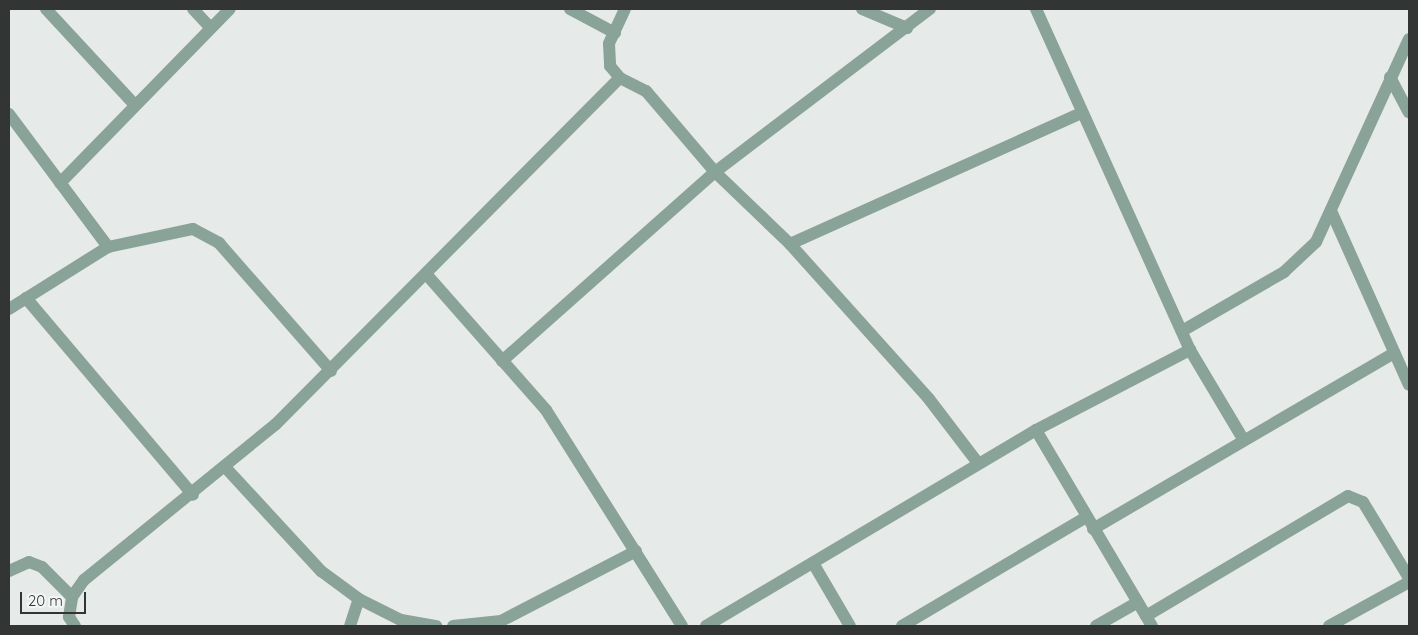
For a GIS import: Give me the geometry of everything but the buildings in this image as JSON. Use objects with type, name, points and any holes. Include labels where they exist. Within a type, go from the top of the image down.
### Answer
[{"type":"street","points":[[46,9],[135,105]]},
{"type":"street","points":[[193,9],[211,28]]},
{"type":"street","points":[[60,183],[230,9]]},
{"type":"street","points":[[570,9],[615,33]]},
{"type":"street","points":[[625,9],[607,54],[620,78],[646,91],[715,172],[790,244],[929,399],[978,463]]},
{"type":"street","points":[[862,9],[907,28]]},
{"type":"street","points":[[502,360],[715,172],[930,9]]},
{"type":"street","points":[[1036,9],[1190,350],[1243,439]]},
{"type":"street","points":[[1182,331],[1284,272],[1316,242],[1332,213],[1390,77],[1409,40]]},
{"type":"street","points":[[1390,77],[1409,112]]},
{"type":"street","points":[[75,626],[69,617],[72,597],[84,580],[193,495],[331,371],[620,78]]},
{"type":"street","points":[[790,244],[1082,113]]},
{"type":"street","points":[[9,114],[108,247]]},
{"type":"street","points":[[1332,213],[1409,385]]},
{"type":"street","points":[[9,309],[108,247],[193,229],[210,238],[331,371]]},
{"type":"street","points":[[427,275],[546,410],[682,626]]},
{"type":"street","points":[[26,298],[193,495]]},
{"type":"street","points":[[706,626],[978,463],[1036,430],[1190,350]]},
{"type":"street","points":[[1093,529],[1243,439],[1394,353]]},
{"type":"street","points":[[1036,430],[1149,621],[1348,496],[1363,502],[1409,578]]},
{"type":"street","points":[[225,467],[321,571],[359,599],[401,620],[436,626]]},
{"type":"street","points":[[902,626],[1086,517]]},
{"type":"street","points":[[453,626],[501,621],[636,551]]},
{"type":"street","points":[[9,571],[29,562],[36,564],[72,597]]},
{"type":"street","points":[[813,563],[850,626]]},
{"type":"street","points":[[1329,626],[1409,582]]},
{"type":"street","points":[[350,626],[359,599]]},
{"type":"street","points":[[1096,626],[1138,602]]}]
